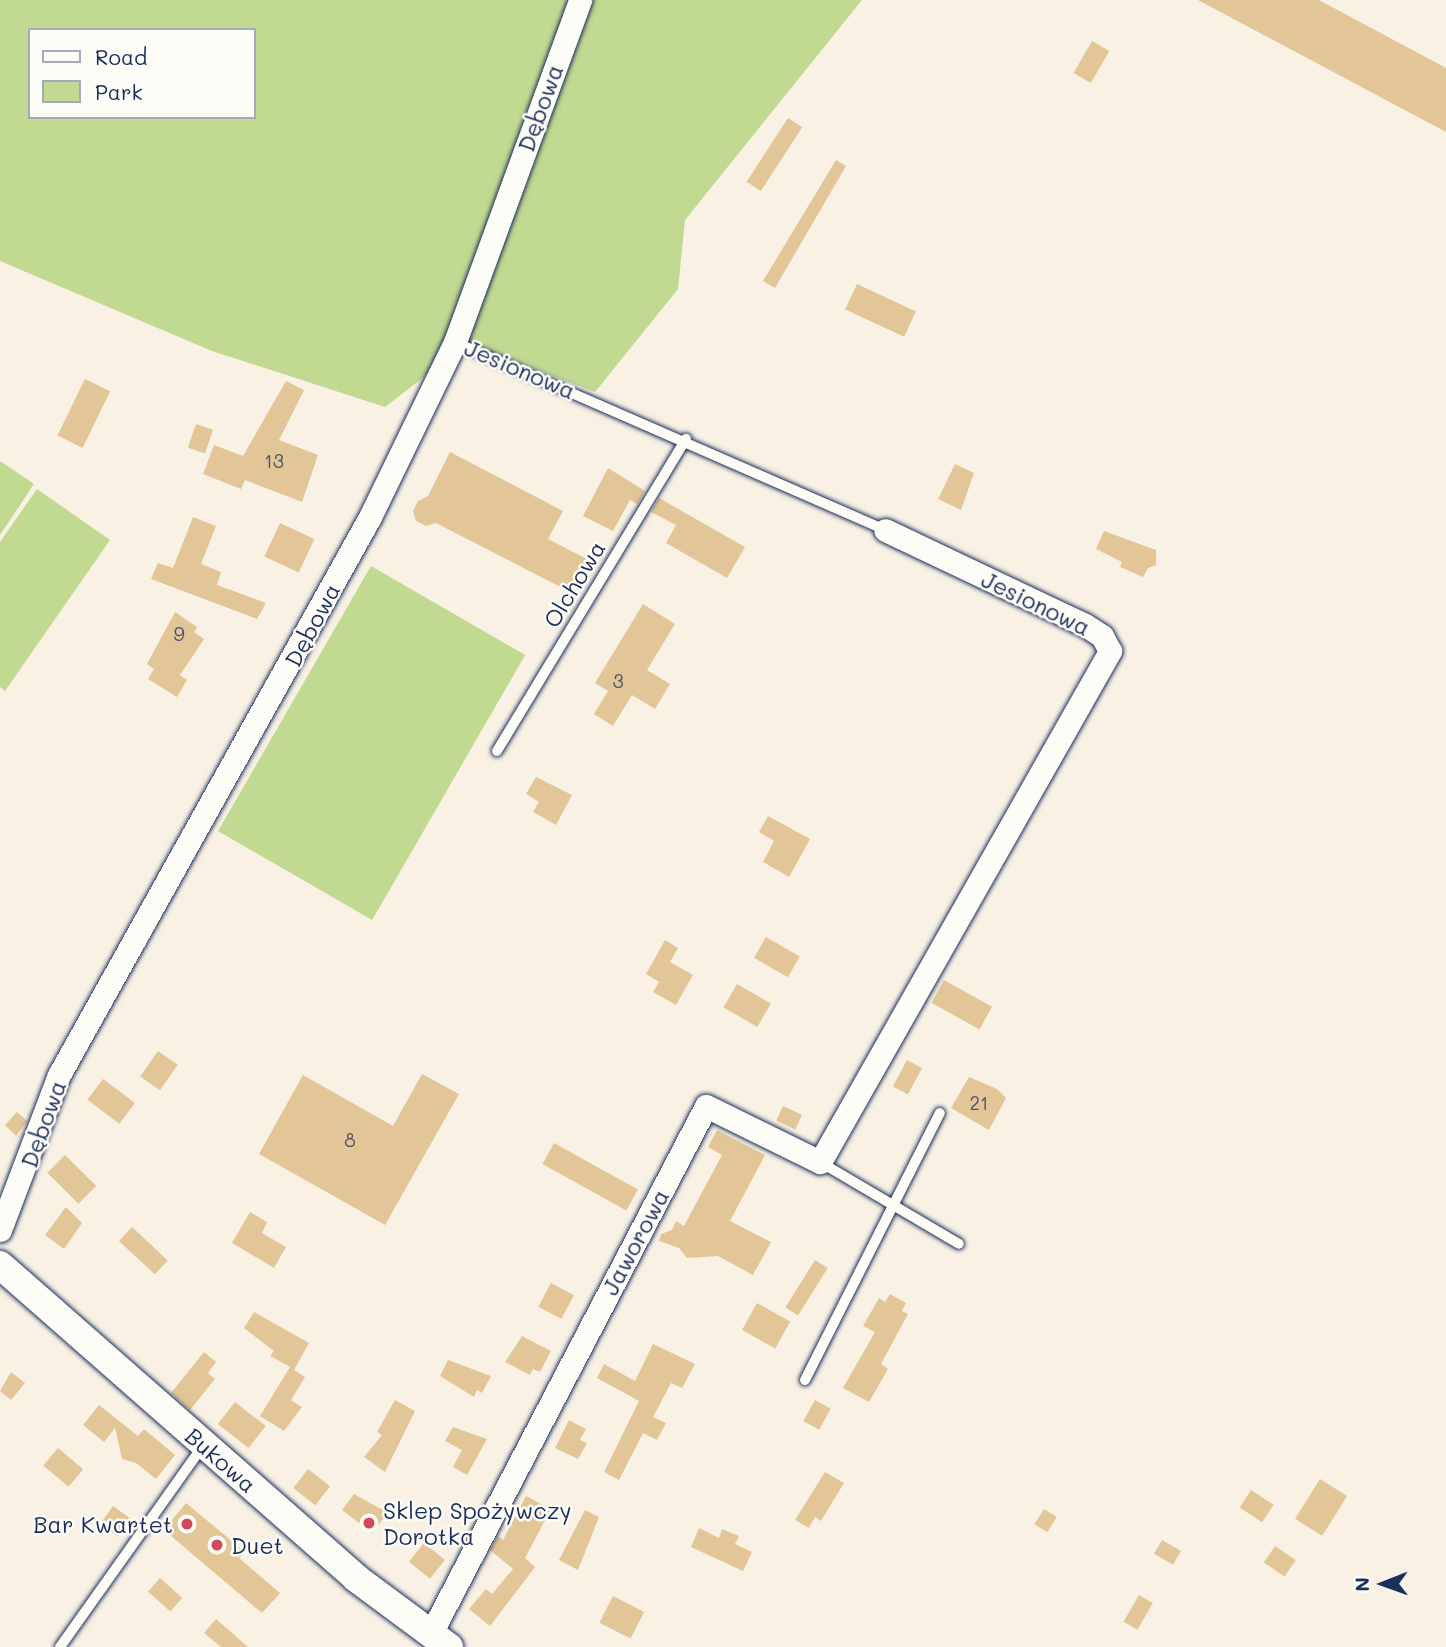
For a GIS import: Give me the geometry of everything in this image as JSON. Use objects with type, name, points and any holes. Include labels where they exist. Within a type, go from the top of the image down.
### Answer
[{"type":"street","name":"Dębowa","points":[[0,1230],[59,1075],[370,517],[455,342],[580,0]]},
{"type":"street","name":"Jesionowa","points":[[820,1162],[1110,651],[1102,636],[1085,625],[885,530]]},
{"type":"street","name":"Jaworowa","points":[[440,1640],[706,1106],[820,1162]]},
{"type":"street","name":"Bukowa","points":[[0,1265],[356,1578],[440,1640]]},
{"type":"lane","name":"Jesionowa","points":[[455,342],[686,439],[885,530]]},
{"type":"lane","name":"Olchowa","points":[[498,751],[686,439]]},
{"type":"lane","points":[[805,1380],[891,1204],[940,1113]]},
{"type":"lane","name":"Jaworowa","points":[[820,1162],[959,1244]]},
{"type":"lane","points":[[60,1647],[204,1444]]},
{"type":"green space","points":[[0,0],[862,0],[685,220],[678,289],[595,392],[468,343],[385,407],[212,351],[0,261]]},
{"type":"green space","points":[[0,461],[34,484],[0,535]]},
{"type":"green space","points":[[37,489],[110,540],[5,691],[0,687],[0,542]]},
{"type":"green space","points":[[371,566],[525,655],[372,920],[218,831]]},
{"type":"building","points":[[1198,0],[1319,0],[1446,68],[1446,132]]},
{"type":"building","points":[[1092,41],[1109,51],[1091,83],[1074,73]]},
{"type":"building","points":[[788,118],[802,127],[761,191],[747,182]]},
{"type":"building","points":[[836,160],[846,166],[775,288],[763,281]]},
{"type":"building","points":[[857,284],[916,311],[904,337],[845,309]]},
{"type":"building","points":[[85,379],[110,391],[83,448],[57,436]]},
{"type":"building","points":[[286,381],[304,390],[279,440],[318,455],[302,502],[245,480],[241,489],[203,474],[214,445],[243,456]]},
{"type":"building","points":[[196,424],[213,430],[205,453],[188,448]]},
{"type":"building","points":[[450,452],[563,511],[548,539],[587,559],[570,592],[436,523],[426,526],[416,521],[413,511],[418,501],[428,496]]},
{"type":"building","points":[[955,464],[974,473],[961,510],[938,499]]},
{"type":"building","points":[[608,468],[645,491],[637,504],[630,500],[613,531],[583,516]]},
{"type":"building","points":[[659,498],[745,547],[727,578],[666,543],[676,525],[651,512]]},
{"type":"building","points":[[193,517],[216,526],[201,564],[221,572],[217,585],[266,603],[257,619],[151,579],[158,563],[173,568]]},
{"type":"building","points":[[280,523],[314,539],[299,573],[264,557]]},
{"type":"building","points":[[1104,531],[1156,550],[1156,565],[1148,568],[1143,577],[1120,567],[1122,562],[1096,549]]},
{"type":"building","points":[[643,604],[675,624],[647,670],[670,684],[655,709],[632,695],[613,726],[594,714],[608,691],[595,683]]},
{"type":"building","points":[[175,612],[197,627],[194,632],[204,639],[180,675],[187,680],[177,697],[148,679],[154,669],[147,664]]},
{"type":"building","points":[[536,777],[572,795],[556,825],[533,812],[539,802],[526,794]]},
{"type":"building","points":[[768,816],[810,839],[789,877],[763,862],[774,841],[759,832]]},
{"type":"building","points":[[766,937],[800,956],[788,977],[754,958]]},
{"type":"building","points":[[665,940],[678,948],[670,962],[693,975],[676,1005],[653,992],[659,982],[646,974]]},
{"type":"building","points":[[944,980],[992,1007],[979,1029],[931,1003]]},
{"type":"building","points":[[737,984],[771,1004],[757,1027],[724,1007]]},
{"type":"building","points":[[158,1051],[178,1065],[160,1090],[140,1076]]},
{"type":"building","points":[[907,1060],[922,1068],[908,1094],[893,1086]]},
{"type":"building","points":[[422,1074],[459,1094],[385,1225],[259,1154],[303,1075],[393,1126]]},
{"type":"building","points":[[969,1077],[997,1089],[1006,1098],[989,1130],[951,1108]]},
{"type":"building","points":[[103,1079],[135,1103],[119,1124],[87,1100]]},
{"type":"building","points":[[783,1106],[802,1115],[795,1129],[776,1121]]},
{"type":"building","points":[[17,1112],[27,1121],[16,1136],[5,1125]]},
{"type":"building","points":[[717,1130],[765,1155],[730,1221],[771,1242],[753,1275],[718,1256],[687,1258],[679,1248],[659,1241],[661,1234],[672,1230],[676,1221],[684,1226],[722,1155],[708,1147]]},
{"type":"building","points":[[554,1143],[638,1190],[626,1211],[542,1164]]},
{"type":"building","points":[[65,1155],[96,1186],[78,1204],[47,1173]]},
{"type":"building","points":[[66,1207],[82,1223],[64,1249],[45,1235]]},
{"type":"building","points":[[250,1212],[267,1222],[262,1233],[286,1247],[274,1268],[232,1243]]},
{"type":"building","points":[[132,1227],[168,1260],[155,1274],[119,1241]]},
{"type":"building","points":[[815,1260],[828,1268],[798,1315],[785,1307]]},
{"type":"building","points":[[551,1283],[574,1295],[561,1319],[538,1307]]},
{"type":"building","points":[[890,1294],[906,1303],[902,1311],[908,1314],[881,1364],[888,1369],[869,1402],[843,1388],[875,1332],[863,1326],[879,1298],[885,1302]]},
{"type":"building","points":[[757,1303],[790,1321],[775,1349],[742,1330]]},
{"type":"building","points":[[254,1312],[309,1343],[294,1370],[305,1377],[291,1400],[302,1407],[284,1431],[260,1416],[290,1367],[270,1356],[274,1351],[244,1328]]},
{"type":"building","points":[[522,1336],[551,1351],[540,1372],[533,1369],[530,1375],[505,1362]]},
{"type":"building","points":[[653,1344],[695,1364],[682,1388],[671,1383],[653,1417],[666,1423],[657,1440],[643,1433],[619,1480],[604,1472],[639,1401],[597,1378],[604,1364],[635,1381]]},
{"type":"building","points":[[204,1352],[216,1362],[208,1373],[215,1379],[190,1410],[171,1393]]},
{"type":"building","points":[[448,1360],[491,1376],[482,1393],[477,1390],[474,1397],[440,1376]]},
{"type":"building","points":[[11,1372],[25,1383],[11,1400],[0,1391]]},
{"type":"building","points":[[395,1400],[415,1411],[385,1472],[364,1457],[382,1435],[377,1432]]},
{"type":"building","points":[[815,1400],[831,1409],[819,1430],[803,1421]]},
{"type":"building","points":[[235,1402],[266,1426],[248,1448],[218,1424]]},
{"type":"building","points":[[99,1405],[138,1436],[144,1429],[175,1455],[156,1479],[136,1463],[122,1459],[115,1428],[104,1442],[83,1425]]},
{"type":"building","points":[[569,1420],[586,1429],[580,1440],[587,1443],[578,1459],[555,1448]]},
{"type":"building","points":[[453,1427],[487,1439],[467,1475],[453,1467],[462,1450],[445,1441]]},
{"type":"building","points":[[58,1448],[83,1469],[68,1487],[43,1466]]},
{"type":"building","points":[[308,1469],[330,1486],[315,1505],[293,1488]]},
{"type":"building","points":[[825,1472],[844,1483],[821,1521],[815,1517],[809,1528],[795,1520]]},
{"type":"building","points":[[1320,1479],[1347,1496],[1322,1536],[1295,1519]]},
{"type":"building","points":[[1251,1490],[1274,1505],[1262,1522],[1240,1508]]},
{"type":"building","name":"Sklep Spożywczy Dorotka","points":[[354,1494],[388,1513],[372,1533],[342,1510]]},
{"type":"building","points":[[526,1496],[551,1509],[525,1558],[535,1567],[490,1626],[469,1609],[486,1589],[492,1594],[513,1569],[490,1550],[498,1536],[503,1540]]},
{"type":"building","points":[[186,1503],[245,1552],[239,1558],[280,1593],[262,1613],[164,1530]]},
{"type":"building","points":[[113,1506],[131,1519],[118,1537],[100,1524]]},
{"type":"building","points":[[1044,1509],[1057,1517],[1047,1532],[1034,1524]]},
{"type":"building","points":[[585,1510],[599,1517],[578,1570],[559,1560]]},
{"type":"building","points":[[699,1528],[719,1538],[722,1529],[739,1536],[735,1544],[752,1552],[743,1571],[691,1547]]},
{"type":"building","points":[[1162,1540],[1181,1551],[1173,1565],[1154,1554]]},
{"type":"building","points":[[424,1543],[445,1560],[430,1579],[409,1562]]},
{"type":"building","points":[[1275,1546],[1296,1560],[1285,1577],[1264,1563]]},
{"type":"building","points":[[160,1578],[182,1598],[170,1611],[148,1591]]},
{"type":"building","points":[[1139,1595],[1153,1603],[1137,1630],[1124,1622]]},
{"type":"building","points":[[613,1596],[644,1612],[631,1639],[599,1623]]},
{"type":"building","points":[[216,1619],[248,1647],[221,1647],[204,1633]]},
{"type":"place","name":"Sklep Spożywczy Dorotka","points":[[369,1523]]},
{"type":"place","name":"Bar Kwartet","points":[[187,1524]]},
{"type":"place","name":"Duet","points":[[217,1545]]}]
